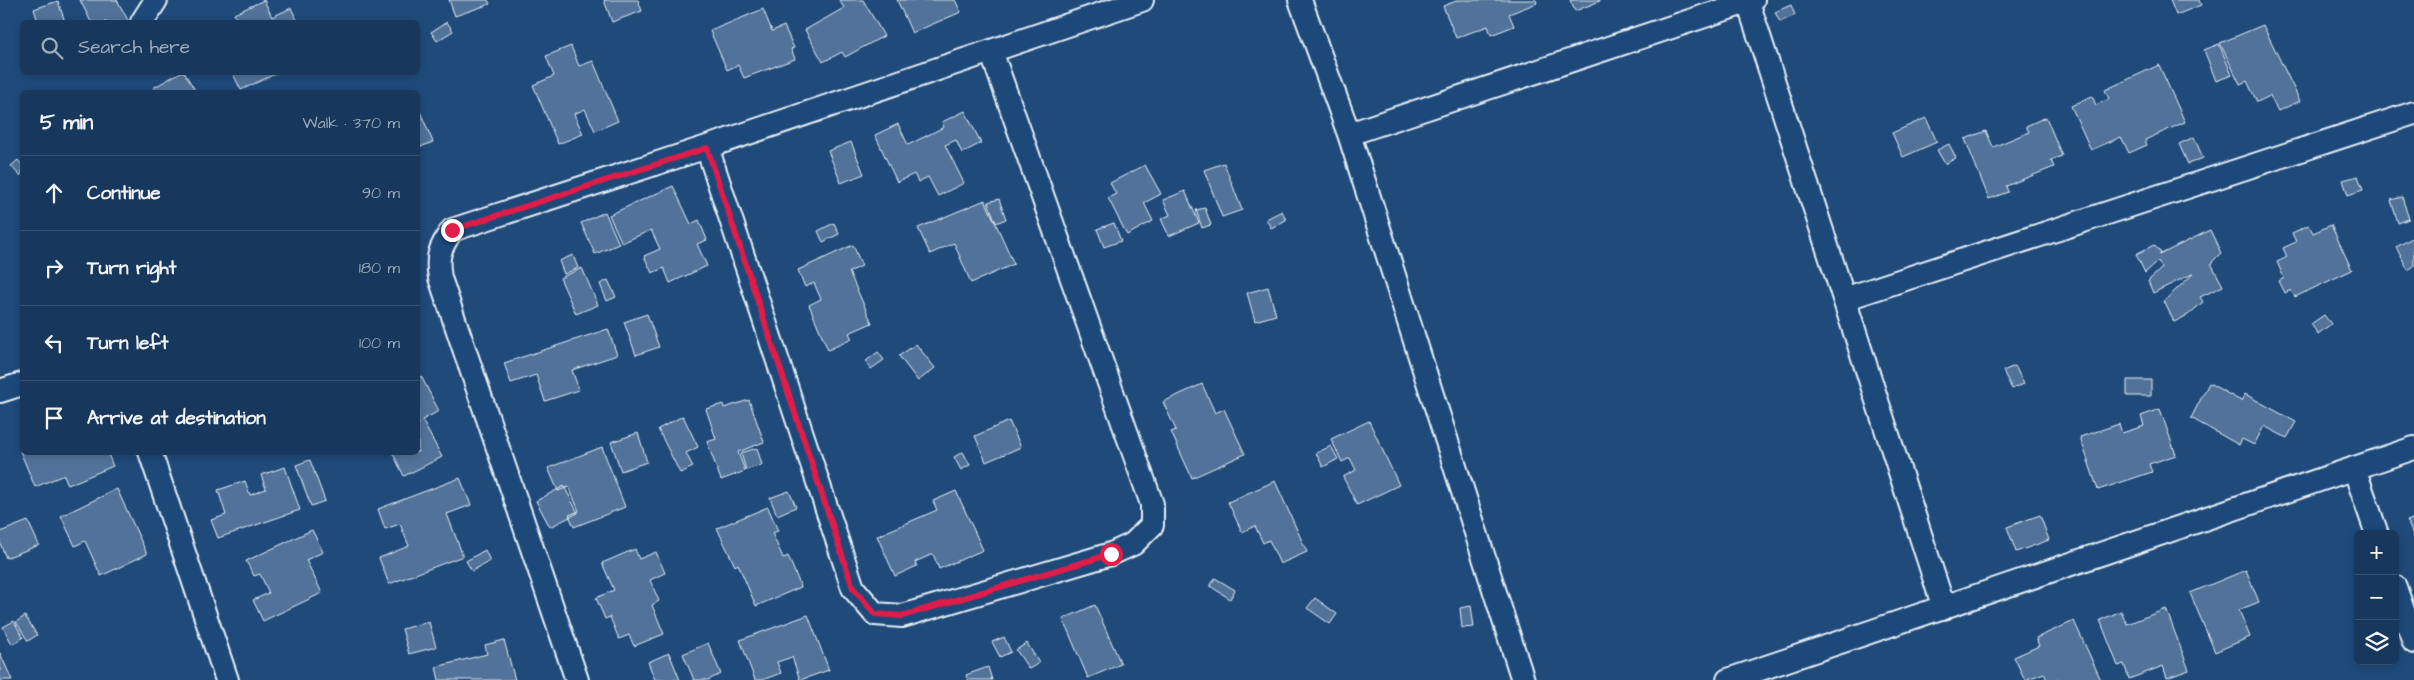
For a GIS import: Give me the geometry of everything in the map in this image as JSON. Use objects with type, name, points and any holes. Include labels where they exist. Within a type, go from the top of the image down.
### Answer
[{"type":"street","points":[[143,20],[156,0]]},
{"type":"street","points":[[577,680],[440,278],[437,263],[440,248],[452,230],[707,148],[1142,0]]},
{"type":"street","points":[[1300,0],[1349,134],[1523,680]]},
{"type":"street","points":[[1349,134],[1751,1],[1944,608]]},
{"type":"street","points":[[707,148],[853,588],[875,614],[902,616],[1111,554],[1133,544],[1152,525],[1152,504],[991,51]]},
{"type":"street","points":[[1844,298],[2414,113]]},
{"type":"street","points":[[0,391],[20,385]]},
{"type":"street","points":[[1728,680],[2414,448]]},
{"type":"street","points":[[151,455],[227,680]]},
{"type":"street","points":[[2354,468],[2376,530]]},
{"type":"street","points":[[2399,599],[2414,642]]},
{"type":"building","points":[[80,0],[117,0],[128,20],[90,20]]},
{"type":"building","points":[[264,0],[272,17],[291,8],[297,20],[237,20],[234,14]]},
{"type":"building","points":[[449,0],[488,0],[490,4],[455,16]]},
{"type":"building","points":[[604,0],[638,0],[642,11],[612,22]]},
{"type":"building","points":[[839,0],[863,0],[884,36],[845,57],[842,52],[823,62],[805,30],[844,8]]},
{"type":"building","points":[[897,0],[955,0],[961,12],[912,33]]},
{"type":"building","points":[[1459,0],[1536,0],[1537,3],[1509,14],[1514,26],[1491,35],[1488,26],[1456,38],[1443,6]]},
{"type":"building","points":[[1570,0],[1600,0],[1600,1],[1575,11]]},
{"type":"building","points":[[2170,0],[2199,0],[2201,5],[2176,15]]},
{"type":"building","points":[[58,1],[64,20],[37,20],[34,9]]},
{"type":"building","points":[[1791,5],[1795,15],[1780,22],[1775,12]]},
{"type":"building","points":[[763,9],[772,31],[784,26],[794,48],[791,49],[795,59],[744,78],[738,65],[727,70],[710,31]]},
{"type":"building","points":[[447,22],[453,31],[437,41],[431,32]]},
{"type":"building","points":[[2263,25],[2300,101],[2278,111],[2270,96],[2257,102],[2247,81],[2240,84],[2220,43]]},
{"type":"building","points":[[2219,44],[2232,75],[2216,81],[2204,50]]},
{"type":"building","points":[[571,46],[579,66],[593,61],[618,121],[595,131],[585,109],[574,114],[583,134],[558,144],[533,85],[554,76],[546,56]]},
{"type":"building","points":[[2159,65],[2185,122],[2145,140],[2147,145],[2129,153],[2121,137],[2091,150],[2071,106],[2092,96],[2096,105],[2109,99],[2105,90]]},
{"type":"building","points":[[176,75],[186,75],[195,90],[154,90],[153,88]]},
{"type":"building","points":[[234,75],[273,75],[241,90]]},
{"type":"building","points":[[965,111],[981,143],[962,153],[956,140],[945,145],[964,183],[938,196],[928,177],[918,182],[914,174],[897,182],[875,135],[898,124],[908,145],[944,127],[942,122]]},
{"type":"building","points":[[420,112],[433,142],[420,147]]},
{"type":"building","points":[[2046,117],[2062,156],[2051,160],[2054,167],[2006,186],[2008,192],[1989,199],[1965,139],[1986,131],[1993,147],[2029,132],[2026,126]]},
{"type":"building","points":[[1926,118],[1937,142],[1903,157],[1892,133]]},
{"type":"building","points":[[2194,137],[2203,158],[2188,164],[2179,144]]},
{"type":"building","points":[[851,142],[864,174],[841,183],[828,151]]},
{"type":"building","points":[[1949,144],[1956,158],[1945,164],[1937,150]]},
{"type":"building","points":[[18,160],[20,162],[20,176],[11,166]]},
{"type":"building","points":[[1224,163],[1242,210],[1222,217],[1204,170]]},
{"type":"building","points":[[1145,165],[1161,194],[1144,203],[1153,221],[1127,235],[1108,198],[1116,194],[1110,183]]},
{"type":"building","points":[[2358,176],[2363,190],[2348,195],[2343,180]]},
{"type":"building","points":[[673,186],[691,224],[699,220],[707,240],[697,244],[707,266],[670,283],[664,268],[652,273],[644,256],[660,249],[651,230],[622,243],[609,215]]},
{"type":"building","points":[[1185,191],[1199,223],[1169,236],[1161,219],[1170,215],[1163,200]]},
{"type":"building","points":[[2402,197],[2409,219],[2398,223],[2391,200]]},
{"type":"building","points":[[999,199],[1006,219],[996,223],[988,202]]},
{"type":"building","points":[[985,200],[1014,264],[971,283],[954,243],[930,254],[918,228]]},
{"type":"building","points":[[1205,208],[1211,225],[1202,228],[1196,210]]},
{"type":"building","points":[[1282,211],[1286,220],[1271,228],[1266,219]]},
{"type":"building","points":[[605,212],[619,244],[595,254],[581,223]]},
{"type":"building","points":[[834,223],[839,234],[823,242],[818,231]]},
{"type":"building","points":[[1114,223],[1121,241],[1104,247],[1097,229]]},
{"type":"building","points":[[2309,225],[2313,233],[2331,225],[2352,270],[2295,297],[2291,290],[2285,293],[2279,281],[2284,278],[2277,262],[2287,257],[2283,248],[2296,242],[2292,233]]},
{"type":"building","points":[[2210,230],[2221,253],[2211,263],[2223,286],[2200,297],[2203,302],[2188,315],[2174,322],[2164,301],[2194,273],[2153,293],[2148,281],[2162,268],[2158,261],[2145,273],[2136,254],[2154,245],[2161,253],[2159,255]]},
{"type":"building","points":[[2414,237],[2414,266],[2408,270],[2396,247]]},
{"type":"building","points":[[853,245],[862,266],[849,272],[872,323],[849,333],[852,339],[828,350],[809,305],[821,299],[814,283],[805,287],[798,270]]},
{"type":"building","points":[[573,255],[578,268],[564,274],[559,261]]},
{"type":"building","points":[[582,268],[598,305],[576,314],[560,278]]},
{"type":"building","points":[[608,280],[616,297],[607,301],[600,284]]},
{"type":"building","points":[[1268,287],[1276,315],[1255,321],[1247,293]]},
{"type":"building","points":[[647,314],[659,347],[636,355],[624,322]]},
{"type":"building","points":[[2324,315],[2331,324],[2318,334],[2311,324]]},
{"type":"building","points":[[608,329],[617,355],[572,370],[579,390],[545,401],[536,375],[511,383],[504,363]]},
{"type":"building","points":[[916,344],[935,368],[918,381],[899,356]]},
{"type":"building","points":[[878,352],[884,360],[871,369],[866,361]]},
{"type":"building","points":[[2015,366],[2024,384],[2012,389],[2003,371]]},
{"type":"building","points":[[420,376],[439,411],[422,420],[442,457],[404,476],[394,455],[420,455]]},
{"type":"building","points":[[2127,380],[2151,380],[2151,396],[2127,396]]},
{"type":"building","points":[[2209,383],[2241,401],[2245,394],[2296,422],[2287,438],[2264,426],[2254,445],[2242,439],[2239,445],[2191,418]]},
{"type":"building","points":[[1202,384],[1215,413],[1224,409],[1245,454],[1192,478],[1171,432],[1176,430],[1163,402]]},
{"type":"building","points":[[749,400],[764,442],[738,452],[745,471],[721,480],[707,442],[716,439],[706,409],[723,404],[724,408]]},
{"type":"building","points":[[2160,409],[2176,455],[2149,464],[2152,472],[2098,490],[2080,437],[2119,424],[2122,433],[2144,426],[2141,416]]},
{"type":"building","points":[[683,416],[698,447],[686,453],[693,467],[680,473],[658,429]]},
{"type":"building","points":[[1009,421],[1021,447],[986,462],[975,436]]},
{"type":"building","points":[[1369,421],[1399,485],[1357,505],[1343,477],[1356,470],[1350,458],[1342,462],[1331,439]]},
{"type":"building","points":[[638,433],[647,462],[621,471],[611,442]]},
{"type":"building","points":[[1331,446],[1338,459],[1323,467],[1316,453]]},
{"type":"building","points":[[602,447],[625,507],[574,527],[569,515],[579,511],[569,487],[558,491],[548,468]]},
{"type":"building","points":[[757,448],[762,465],[746,470],[741,453]]},
{"type":"building","points":[[963,452],[970,465],[961,470],[954,457]]},
{"type":"building","points":[[22,455],[108,455],[113,466],[68,485],[64,475],[35,487]]},
{"type":"building","points":[[310,460],[325,501],[311,506],[296,465]]},
{"type":"building","points":[[285,467],[300,510],[218,538],[211,520],[226,515],[218,490],[245,481],[250,495],[266,489],[261,475]]},
{"type":"building","points":[[460,478],[471,505],[447,514],[463,556],[389,584],[379,558],[409,546],[400,524],[385,529],[378,509]]},
{"type":"building","points":[[1275,481],[1307,552],[1280,564],[1269,540],[1263,543],[1255,526],[1242,532],[1228,502]]},
{"type":"building","points":[[564,486],[578,513],[550,527],[536,501]]},
{"type":"building","points":[[117,489],[147,554],[101,576],[85,541],[75,546],[61,516]]},
{"type":"building","points":[[789,491],[796,507],[777,515],[770,498]]},
{"type":"building","points":[[956,491],[983,550],[939,569],[933,554],[915,562],[917,566],[895,576],[877,536],[937,510],[933,501]]},
{"type":"building","points":[[768,507],[778,531],[772,533],[783,558],[788,556],[801,587],[756,606],[738,564],[735,566],[717,528]]},
{"type":"building","points":[[2040,515],[2049,540],[2016,552],[2007,527]]},
{"type":"building","points":[[2414,518],[2414,537],[2407,521]]},
{"type":"building","points":[[28,521],[39,545],[6,558],[0,543],[0,532]]},
{"type":"building","points":[[312,530],[323,552],[306,560],[322,593],[263,621],[253,600],[269,593],[260,574],[254,576],[246,561]]},
{"type":"building","points":[[635,549],[639,559],[656,552],[665,573],[650,580],[659,601],[652,605],[664,634],[634,646],[629,635],[619,639],[610,617],[605,619],[596,598],[614,590],[602,563]]},
{"type":"building","points":[[485,550],[490,561],[472,571],[466,561]]},
{"type":"building","points":[[2246,570],[2259,602],[2239,610],[2250,637],[2215,652],[2190,593]]},
{"type":"building","points":[[1215,578],[1235,590],[1230,599],[1210,586]]},
{"type":"building","points":[[1315,598],[1337,614],[1330,624],[1307,608]]},
{"type":"building","points":[[1095,605],[1121,664],[1088,678],[1063,619]]},
{"type":"building","points":[[1471,606],[1474,627],[1462,628],[1460,608]]},
{"type":"building","points":[[2166,609],[2189,670],[2167,678],[2163,666],[2129,679],[2124,664],[2118,666],[2100,620],[2121,611],[2127,624]]},
{"type":"building","points":[[808,615],[829,670],[800,680],[792,657],[777,662],[781,673],[762,680],[755,680],[740,640]]},
{"type":"building","points":[[25,616],[37,635],[28,641],[16,622]]},
{"type":"building","points":[[14,621],[23,638],[12,644],[3,627]]},
{"type":"building","points":[[2074,621],[2101,680],[2047,680],[2044,673],[2025,680],[2014,657],[2039,646],[2036,638]]},
{"type":"building","points":[[429,622],[436,647],[409,654],[402,629]]},
{"type":"building","points":[[1004,637],[1011,652],[1000,657],[992,642]]},
{"type":"building","points":[[504,640],[515,680],[439,680],[436,667],[487,654],[485,645]]},
{"type":"building","points":[[708,643],[721,674],[708,680],[694,680],[683,654]]},
{"type":"building","points":[[1027,643],[1039,663],[1029,669],[1016,650]]},
{"type":"building","points":[[0,653],[12,680],[0,680]]},
{"type":"building","points":[[669,653],[680,680],[655,680],[648,662]]},
{"type":"building","points":[[988,667],[992,680],[968,680],[966,675]]},
{"type":"route","points":[[452,230],[707,148],[853,588],[875,614],[902,616],[1111,554]]}]
